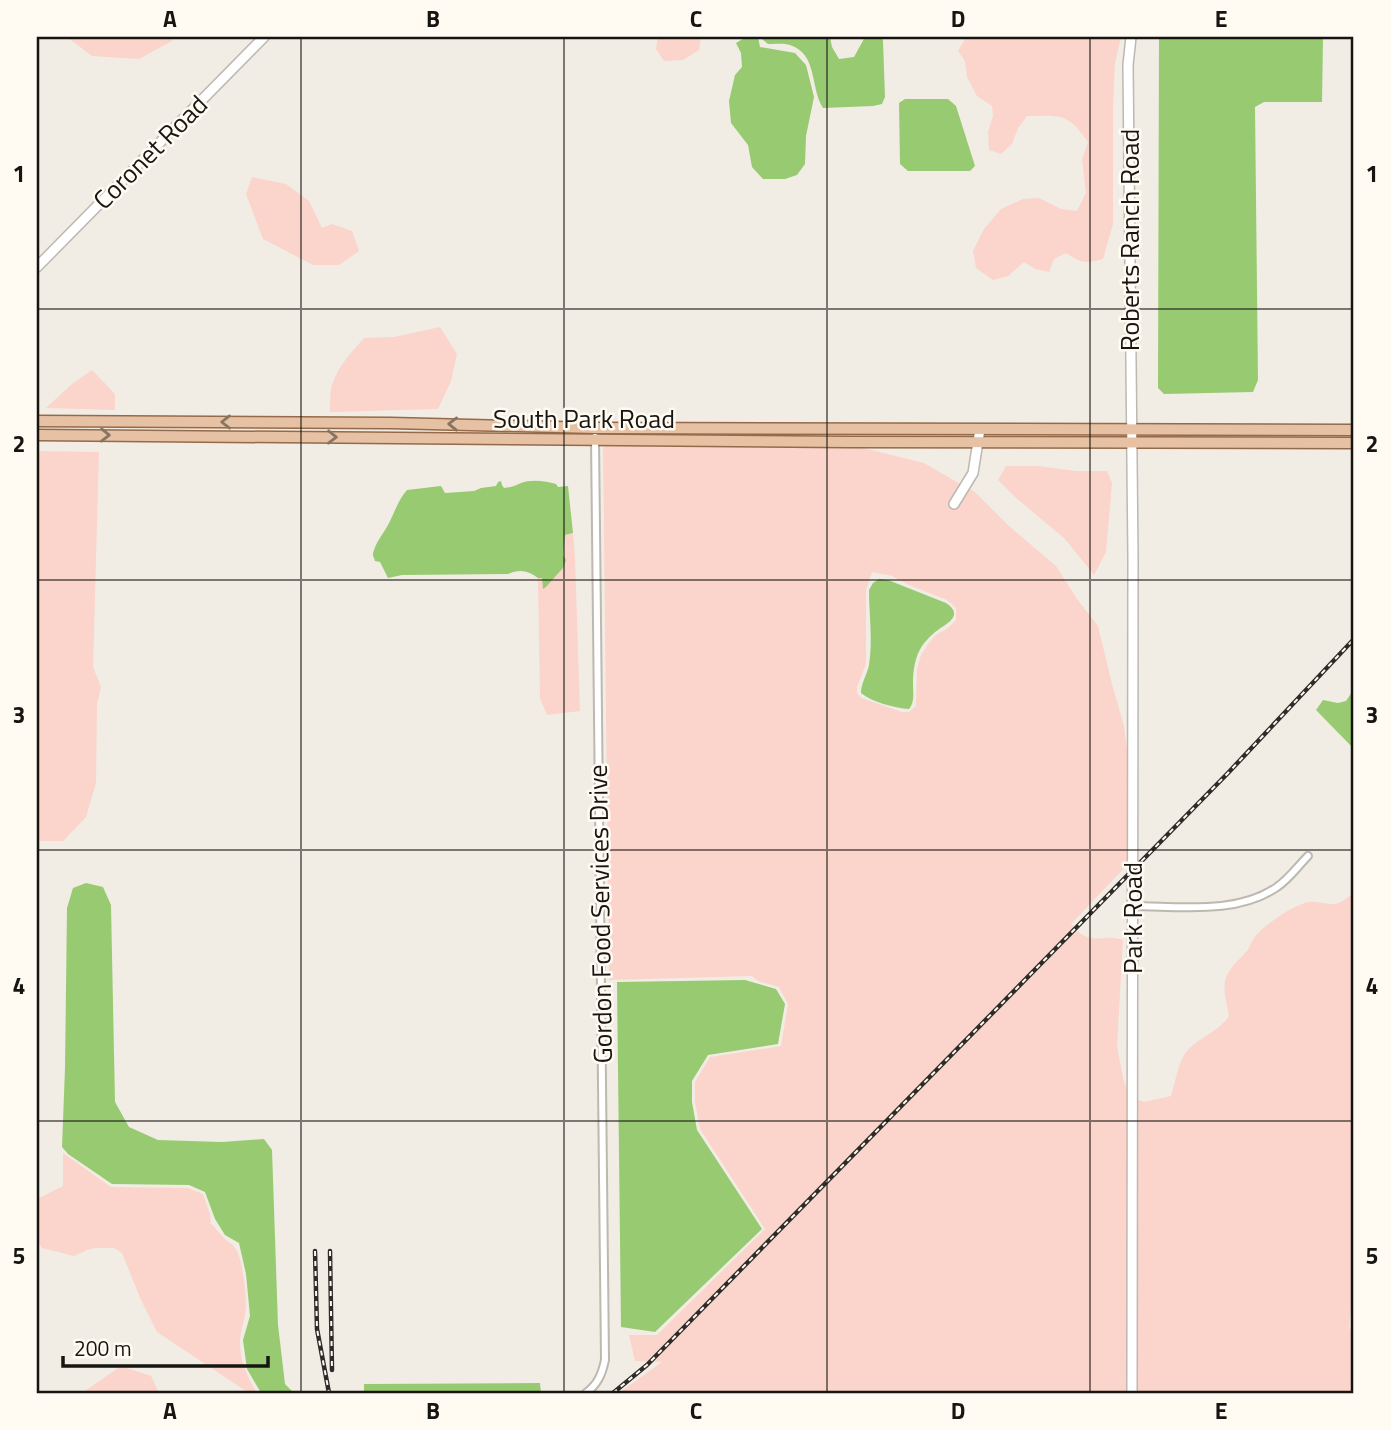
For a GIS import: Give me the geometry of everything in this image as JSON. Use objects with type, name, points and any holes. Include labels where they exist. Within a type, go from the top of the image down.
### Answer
[{"type":"main road","name":"South Park Road","points":[[40,422],[862,429],[1131,436]]},
{"type":"main road","points":[[546,439],[574,436],[595,428]]},
{"type":"main road","points":[[594,440],[607,435],[684,434],[711,428]]},
{"type":"main road","points":[[706,440],[712,436],[845,437],[862,429]]},
{"type":"main road","points":[[1131,436],[1237,430],[1354,430]]},
{"type":"main road","points":[[1232,443],[1244,438],[1321,438],[1337,431]]},
{"type":"main road","name":"South Park Road","points":[[37,435],[874,442],[979,434],[1036,442],[1131,436]]},
{"type":"main road","points":[[1131,436],[1232,443],[1354,443]]},
{"type":"street","name":"Coronet Road","points":[[37,267],[264,37]]},
{"type":"street","name":"Roberts Ranch Road","points":[[1131,37],[1128,65],[1131,436]]},
{"type":"street","name":"Gordon Food Services Drive","points":[[586,1393],[602,1376],[605,1360],[595,428]]},
{"type":"street","points":[[954,504],[972,473],[979,434]]},
{"type":"street","name":"Park Road","points":[[1131,436],[1132,1393]]},
{"type":"street","points":[[1132,906],[1219,906],[1244,902],[1279,885],[1308,856]]},
{"type":"shaded area","points":[[67,37],[171,37],[172,41],[139,59],[92,56]]},
{"type":"shaded area","points":[[658,37],[701,37],[699,50],[683,60],[664,61],[656,49]]},
{"type":"shaded area","points":[[746,37],[758,37],[760,47],[795,53],[806,65],[814,97],[806,136],[805,164],[797,175],[785,179],[763,179],[752,167],[748,145],[731,123],[729,101],[735,75],[742,67],[741,53],[736,43]]},
{"type":"shaded area","points":[[763,37],[830,37],[839,59],[854,57],[865,37],[882,37],[885,97],[882,104],[823,108],[805,56],[790,45],[768,44]]},
{"type":"shaded area","points":[[966,37],[1121,37],[1115,63],[1113,105],[1113,224],[1103,259],[1083,262],[1066,253],[1054,259],[1049,272],[1035,269],[1024,262],[1008,276],[993,280],[976,268],[973,251],[984,229],[1001,209],[1023,199],[1039,198],[1061,209],[1077,211],[1086,193],[1082,159],[1088,142],[1074,125],[1062,118],[1027,116],[1018,128],[1012,144],[1001,154],[989,150],[988,132],[993,116],[992,106],[977,96],[967,77],[965,61],[958,51]]},
{"type":"shaded area","points":[[1159,37],[1323,37],[1322,102],[1264,102],[1255,107],[1258,380],[1253,392],[1164,394],[1158,388]]},
{"type":"shaded area","points":[[905,99],[948,99],[956,106],[975,166],[970,171],[908,171],[900,164],[899,103]]},
{"type":"shaded area","points":[[252,177],[286,184],[309,201],[322,228],[332,224],[352,231],[359,251],[339,265],[313,265],[263,239],[246,194]]},
{"type":"shaded area","points":[[440,327],[457,354],[451,381],[438,409],[330,412],[331,390],[336,375],[364,338],[394,337]]},
{"type":"shaded area","points":[[92,370],[115,394],[115,410],[46,408],[72,384]]},
{"type":"shaded area","points":[[603,443],[855,446],[924,463],[962,485],[950,506],[956,509],[969,489],[975,492],[1009,526],[1056,566],[1098,626],[1124,726],[1128,759],[1129,863],[1071,924],[1078,932],[1090,938],[1123,940],[1117,1046],[1128,1092],[1128,1393],[619,1393],[662,1362],[635,1361],[629,1335],[657,1335],[765,1229],[700,1129],[695,1102],[695,1082],[710,1057],[781,1046],[788,1004],[779,987],[758,981],[752,976],[609,980]],"holes":[[[872,572],[892,576],[947,600],[956,608],[956,620],[936,635],[921,655],[917,669],[916,706],[909,712],[861,698],[857,693],[866,664],[866,590]]]},
{"type":"shaded area","points":[[37,451],[99,452],[93,667],[101,687],[97,704],[96,783],[86,817],[63,841],[39,841],[37,838]]},
{"type":"shaded area","points":[[1006,466],[1107,471],[1112,483],[1106,552],[1094,575],[1065,539],[998,480]]},
{"type":"shaded area","points":[[501,481],[504,488],[534,481],[556,484],[558,487],[568,486],[573,533],[565,535],[563,555],[566,560],[563,568],[543,589],[542,578],[523,571],[508,574],[402,575],[388,578],[380,562],[375,561],[375,547],[407,490],[441,486],[445,493],[474,491],[496,486]]},
{"type":"shaded area","points":[[573,533],[580,711],[547,715],[540,698],[538,578],[542,577],[543,588],[546,587],[563,568],[565,535]]},
{"type":"shaded area","points":[[879,579],[946,603],[954,612],[951,620],[930,637],[920,650],[914,668],[913,700],[909,709],[884,704],[861,693],[870,656],[869,590]]},
{"type":"shaded area","points":[[1354,689],[1354,749],[1316,710],[1323,700],[1338,703],[1346,701]]},
{"type":"shaded area","points":[[86,883],[103,887],[111,905],[115,1102],[129,1127],[158,1140],[222,1142],[264,1139],[272,1150],[278,1325],[285,1384],[294,1393],[261,1393],[247,1369],[243,1340],[250,1316],[246,1274],[239,1243],[225,1235],[215,1219],[205,1192],[189,1185],[112,1184],[62,1147],[67,908],[73,888]]},
{"type":"shaded area","points":[[1354,892],[1354,1280],[1349,1327],[1354,1330],[1354,1393],[1136,1393],[1136,1099],[1144,1102],[1171,1096],[1179,1066],[1187,1051],[1229,1016],[1226,978],[1265,927],[1302,904],[1337,903]]},
{"type":"shaded area","points":[[745,980],[776,989],[785,1004],[778,1044],[708,1055],[692,1081],[692,1102],[697,1130],[762,1229],[655,1332],[621,1327],[617,982]]},
{"type":"shaded area","points":[[63,1153],[111,1187],[188,1188],[203,1194],[211,1224],[232,1244],[241,1263],[246,1305],[240,1349],[245,1369],[257,1393],[249,1393],[157,1332],[122,1253],[114,1248],[95,1248],[74,1256],[42,1248],[37,1240],[37,1199],[63,1186]]},
{"type":"shaded area","points":[[121,1366],[151,1376],[159,1393],[82,1393]]},
{"type":"shaded area","points":[[540,1383],[541,1393],[364,1393],[364,1384]]},
{"type":"railway","points":[[613,1393],[647,1365],[1228,773],[1354,639]]},
{"type":"railway","points":[[315,1251],[317,1329],[329,1393]]},
{"type":"railway","points":[[330,1251],[332,1370]]}]
